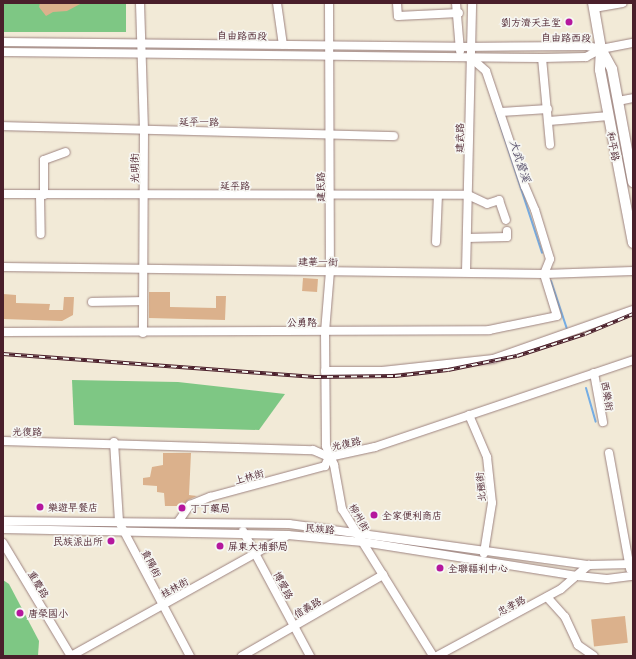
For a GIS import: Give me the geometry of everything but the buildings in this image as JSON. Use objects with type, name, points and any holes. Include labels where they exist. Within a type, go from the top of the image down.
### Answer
[{"type":"main road","name":"和平路","points":[[594,5],[601,49],[600,70],[633,243]]},
{"type":"main road","name":"和平路","points":[[601,49],[612,69],[631,156],[633,182]]},
{"type":"street","name":"光明街","points":[[140,3],[144,130],[143,333]]},
{"type":"street","points":[[277,3],[283,45]]},
{"type":"street","name":"建民路","points":[[325,371],[325,332],[330,271],[330,3]]},
{"type":"street","points":[[397,3],[398,16],[459,13]]},
{"type":"street","points":[[456,3],[459,13],[460,58]]},
{"type":"street","name":"建武路","points":[[466,272],[472,3]]},
{"type":"street","points":[[594,5],[623,3]]},
{"type":"street","name":"自由路西段","points":[[3,42],[460,48],[587,46],[601,49]]},
{"type":"street","points":[[601,49],[633,43]]},
{"type":"street","name":"自由路西段","points":[[3,52],[330,57],[542,58],[586,57],[601,49]]},
{"type":"street","points":[[470,58],[486,71],[501,112],[550,259],[544,274]]},
{"type":"street","points":[[542,58],[548,109],[550,145]]},
{"type":"street","points":[[618,101],[633,98]]},
{"type":"street","points":[[501,112],[548,109]]},
{"type":"street","points":[[548,121],[609,116]]},
{"type":"street","name":"延平一路","points":[[3,126],[394,136]]},
{"type":"street","points":[[41,234],[44,160],[66,152]]},
{"type":"street","name":"延平路","points":[[3,194],[330,196],[468,195]]},
{"type":"street","points":[[436,242],[438,195]]},
{"type":"street","points":[[468,195],[487,204],[499,200],[506,220]]},
{"type":"street","points":[[467,238],[507,237],[507,231]]},
{"type":"street","name":"建華一街","points":[[3,266],[544,274],[633,272]]},
{"type":"street","name":"公勇路","points":[[3,332],[143,333],[489,330],[557,316],[544,274]]},
{"type":"street","points":[[92,302],[143,301]]},
{"type":"street","points":[[325,371],[382,371],[493,359],[633,310]]},
{"type":"street","name":"光復路","points":[[3,441],[114,442],[313,450],[329,458],[375,447],[633,360]]},
{"type":"street","name":"柳州街","points":[[325,371],[326,446],[329,458],[334,465],[342,509],[433,656]]},
{"type":"street","name":"西樂街","points":[[594,373],[603,422]]},
{"type":"street","name":"北極街","points":[[469,415],[487,457],[492,503],[483,560]]},
{"type":"street","points":[[114,442],[119,522]]},
{"type":"street","points":[[609,452],[633,578]]},
{"type":"street","name":"上林街","points":[[178,522],[190,505],[210,497],[325,466],[329,458]]},
{"type":"street","name":"民族路","points":[[3,521],[289,524],[356,531],[589,565],[631,565]]},
{"type":"street","name":"貴陽街","points":[[119,522],[190,656]]},
{"type":"street","name":"博愛路","points":[[239,523],[244,535],[256,553],[310,656]]},
{"type":"street","name":"民族路","points":[[3,529],[124,533],[288,535],[363,542],[578,576],[607,579],[633,578]]},
{"type":"street","name":"桂林街","points":[[71,656],[288,535]]},
{"type":"street","name":"重慶路","points":[[3,543],[71,656]]},
{"type":"street","name":"忠孝路","points":[[437,656],[569,584],[589,565]]},
{"type":"street","name":"信義路","points":[[242,656],[383,575]]},
{"type":"street","points":[[547,597],[565,617],[578,645],[594,656]]},
{"type":"green space","points":[[3,3],[126,3],[126,32],[3,32]]},
{"type":"green space","points":[[72,380],[178,382],[285,394],[259,430],[74,425]]},
{"type":"green space","name":"唐榮國小","points":[[3,580],[9,584],[39,641],[38,656],[3,656]]},
{"type":"waterway","name":"大武營溪","points":[[496,112],[542,253]]},
{"type":"waterway","name":"大武營溪","points":[[551,281],[567,329]]},
{"type":"waterway","name":"大武營溪","points":[[586,388],[596,422]]},
{"type":"railway","points":[[3,354],[315,377],[395,376],[448,370],[517,356],[585,334],[633,314]]},
{"type":"place","name":"劉方濟天主堂","points":[[569,22]]},
{"type":"place","name":"樂遊早餐店","points":[[40,507]]},
{"type":"place","name":"丁丁藥局","points":[[182,508]]},
{"type":"place","name":"全家便利商店","points":[[374,515]]},
{"type":"place","name":"民族派出所","points":[[111,541]]},
{"type":"place","name":"屏東大埔郵局","points":[[220,546]]},
{"type":"place","name":"全聯福利中心","points":[[440,568]]},
{"type":"place","name":"唐榮國小","points":[[20,613]]}]
